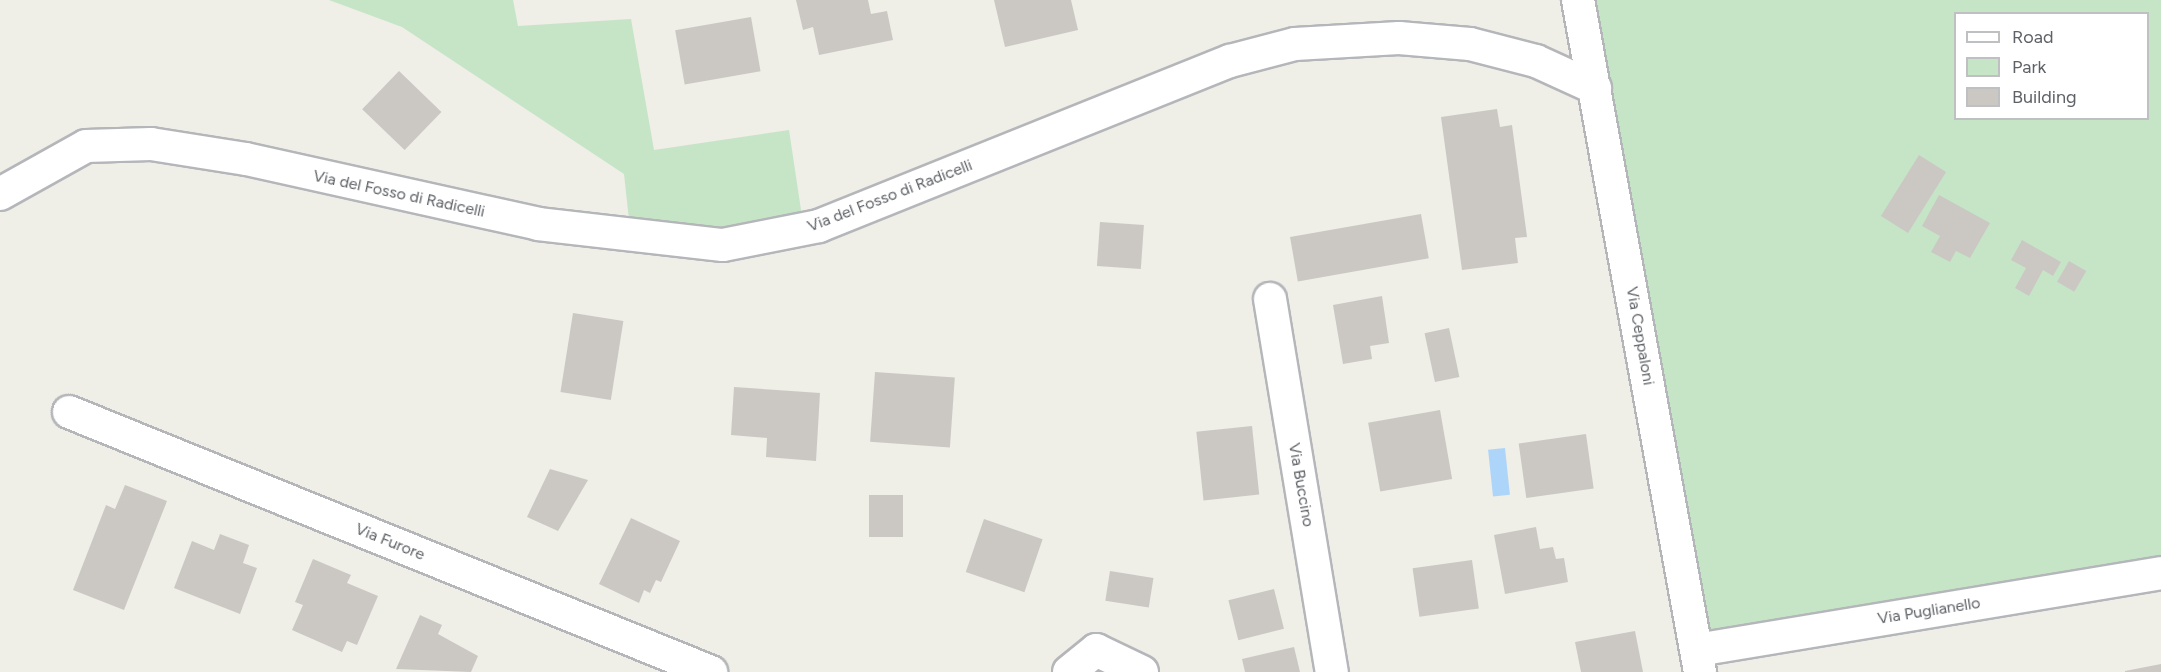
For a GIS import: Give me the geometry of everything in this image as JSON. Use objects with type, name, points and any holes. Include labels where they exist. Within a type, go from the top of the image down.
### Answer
[{"type":"street","name":"Via Ceppaloni","points":[[1578,0],[1698,661]]},
{"type":"street","name":"Via del Fosso di Radicelli","points":[[0,194],[87,146],[151,144],[246,159],[538,224],[723,246],[819,226],[1230,61],[1295,44],[1399,38],[1470,44],[1536,61],[1595,88]]},
{"type":"street","name":"Via Buccino","points":[[1270,299],[1332,672]]},
{"type":"street","name":"Via Furore","points":[[69,412],[711,672]]},
{"type":"street","name":"Via Puglianello","points":[[1698,661],[2161,573]]},
{"type":"street","points":[[1069,672],[1096,650],[1142,672]]},
{"type":"green space","points":[[329,0],[513,0],[518,26],[631,19],[654,150],[789,130],[804,230],[631,238],[624,174],[402,27]]},
{"type":"green space","points":[[1578,0],[2161,0],[2161,573],[1697,650]]},
{"type":"water","points":[[1505,448],[1510,495],[1493,497],[1488,450]]},
{"type":"building","points":[[796,0],[868,0],[871,14],[887,11],[893,40],[819,55],[813,27],[803,30]]},
{"type":"building","points":[[994,0],[1071,0],[1078,30],[1005,47]]},
{"type":"building","points":[[751,17],[761,71],[685,85],[675,30]]},
{"type":"building","points":[[399,71],[441,112],[405,150],[362,109]]},
{"type":"building","points":[[1497,109],[1500,127],[1512,125],[1527,237],[1515,238],[1518,263],[1462,270],[1441,117]]},
{"type":"building","points":[[1919,155],[1946,172],[1908,233],[1881,216]]},
{"type":"building","points":[[1939,195],[1990,223],[1970,258],[1956,251],[1950,262],[1931,252],[1940,236],[1922,226]]},
{"type":"building","points":[[1421,214],[1429,258],[1298,281],[1290,237]]},
{"type":"building","points":[[1100,222],[1144,225],[1141,269],[1097,266]]},
{"type":"building","points":[[2022,240],[2061,262],[2053,276],[2043,270],[2029,296],[2015,288],[2026,268],[2011,260]]},
{"type":"building","points":[[2069,261],[2086,271],[2074,292],[2057,282]]},
{"type":"building","points":[[1382,296],[1389,343],[1370,346],[1372,359],[1343,364],[1333,305]]},
{"type":"building","points":[[573,313],[623,321],[611,400],[560,392]]},
{"type":"building","points":[[1449,328],[1459,377],[1435,382],[1425,333]]},
{"type":"building","points":[[875,372],[955,378],[950,447],[870,442]]},
{"type":"building","points":[[734,387],[820,393],[816,461],[766,457],[767,438],[731,435]]},
{"type":"building","points":[[1440,410],[1452,479],[1380,492],[1368,423]]},
{"type":"building","points":[[1252,426],[1259,495],[1204,500],[1196,432]]},
{"type":"building","points":[[1586,434],[1594,488],[1526,498],[1519,443]]},
{"type":"building","points":[[550,469],[588,480],[558,531],[527,517]]},
{"type":"building","points":[[125,485],[167,501],[124,610],[73,590],[106,505],[115,509]]},
{"type":"building","points":[[869,495],[903,495],[903,537],[869,537]]},
{"type":"building","points":[[631,518],[680,541],[661,582],[656,580],[650,593],[644,590],[639,603],[599,584]]},
{"type":"building","points":[[984,519],[1043,539],[1024,592],[966,572]]},
{"type":"building","points":[[1536,527],[1540,549],[1553,547],[1556,559],[1564,558],[1568,582],[1505,594],[1494,535]]},
{"type":"building","points":[[220,534],[249,545],[243,563],[257,568],[240,614],[174,588],[192,541],[214,550]]},
{"type":"building","points":[[313,559],[351,575],[347,583],[378,596],[357,645],[347,641],[342,652],[292,630],[303,605],[295,602]]},
{"type":"building","points":[[1472,560],[1479,609],[1419,617],[1413,568]]},
{"type":"building","points":[[1110,571],[1153,578],[1149,608],[1105,601]]},
{"type":"building","points":[[1274,589],[1284,629],[1238,640],[1228,600]]},
{"type":"building","points":[[420,615],[442,625],[438,634],[478,656],[471,672],[396,669]]},
{"type":"building","points":[[1635,631],[1643,672],[1581,672],[1575,642]]},
{"type":"building","points":[[1294,647],[1300,672],[1245,672],[1242,659]]},
{"type":"building","points":[[2161,664],[2161,672],[2125,672],[2125,671]]}]
